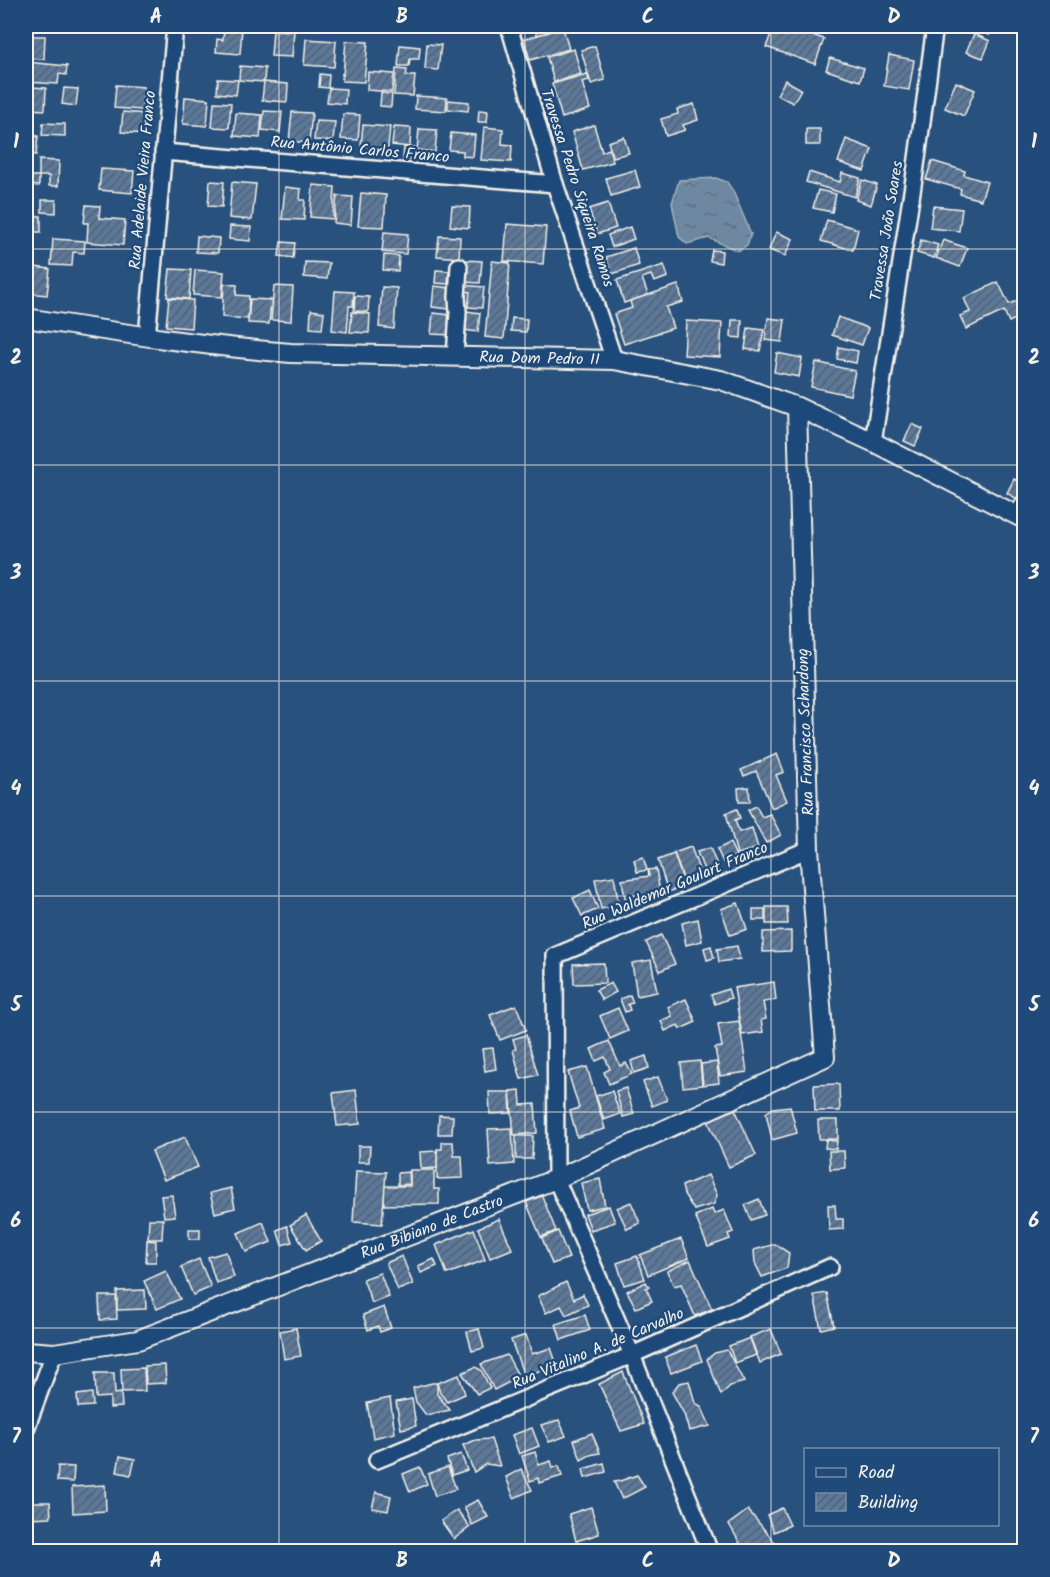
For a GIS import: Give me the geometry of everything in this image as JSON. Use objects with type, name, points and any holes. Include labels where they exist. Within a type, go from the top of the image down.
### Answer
[{"type":"street","name":"Rua Adelaide Vieira Franco","points":[[147,337],[175,26]]},
{"type":"street","name":"Travessa Pedro Siqueira Ramos","points":[[509,26],[555,184],[614,360]]},
{"type":"street","name":"Travessa João Soares","points":[[873,442],[916,166],[935,26]]},
{"type":"street","name":"Rua Antônio Carlos Franco","points":[[163,152],[555,184]]},
{"type":"street","points":[[455,357],[459,266]]},
{"type":"street","name":"Rua Dom Pedro II","points":[[26,318],[147,337],[291,354],[614,360],[721,380],[797,407],[873,442],[1019,516]]},
{"type":"street","name":"Rua Francisco Schardong","points":[[797,407],[809,849],[825,1057]]},
{"type":"street","name":"Rua Waldemar Goulart Franco","points":[[556,1179],[555,956],[809,849]]},
{"type":"street","name":"Rua Bibiano de Castro","points":[[26,1351],[54,1353],[138,1340],[556,1179],[825,1057]]},
{"type":"street","points":[[556,1179],[632,1355],[710,1551]]},
{"type":"street","name":"Rua Vitalino A. de Carvalho","points":[[377,1460],[632,1355],[830,1267]]},
{"type":"street","points":[[26,1429],[54,1353]]},
{"type":"lane","points":[[1019,516],[1024,496]]},
{"type":"water","points":[[716,178],[727,182],[733,191],[751,234],[747,245],[738,251],[709,238],[687,244],[679,237],[672,203],[679,180]]},
{"type":"building","points":[[534,26],[551,26],[553,31],[537,35]]},
{"type":"building","points":[[780,26],[793,26],[792,28],[824,39],[815,64],[766,47],[773,29],[778,30]]},
{"type":"building","points":[[972,26],[994,26],[989,35]]},
{"type":"building","points":[[224,27],[242,29],[240,54],[216,52],[217,39],[223,40]]},
{"type":"building","points":[[563,28],[569,49],[530,60],[524,39]]},
{"type":"building","points":[[273,30],[294,31],[292,57],[271,56]]},
{"type":"building","points":[[974,34],[990,41],[983,58],[966,52]]},
{"type":"building","points":[[26,36],[45,36],[44,59],[26,58]]},
{"type":"building","points":[[306,39],[336,41],[334,67],[304,65]]},
{"type":"building","points":[[346,41],[368,42],[364,82],[342,81]]},
{"type":"building","points":[[427,44],[441,45],[438,70],[425,69]]},
{"type":"building","points":[[400,45],[420,47],[419,59],[410,59],[409,66],[398,66]]},
{"type":"building","points":[[595,46],[605,80],[591,84],[581,50]]},
{"type":"building","points":[[574,49],[581,74],[554,82],[547,57]]},
{"type":"building","points":[[889,55],[914,60],[909,90],[884,86]]},
{"type":"building","points":[[830,58],[864,68],[860,81],[826,70]]},
{"type":"building","points":[[26,62],[67,66],[66,75],[59,74],[58,84],[26,82]]},
{"type":"building","points":[[240,66],[265,68],[264,82],[239,80]]},
{"type":"building","points":[[396,69],[407,70],[406,76],[415,76],[413,96],[394,95]]},
{"type":"building","points":[[368,72],[394,74],[392,92],[367,90]]},
{"type":"building","points":[[320,74],[329,75],[328,88],[319,87]]},
{"type":"building","points":[[587,74],[589,80],[582,82],[590,109],[562,118],[552,84]]},
{"type":"building","points":[[218,79],[238,80],[236,95],[217,93]]},
{"type":"building","points":[[785,80],[801,89],[793,103],[777,95]]},
{"type":"building","points":[[264,82],[288,84],[287,102],[262,100]]},
{"type":"building","points":[[956,82],[975,90],[964,116],[945,108]]},
{"type":"building","points":[[116,85],[144,87],[142,110],[114,108]]},
{"type":"building","points":[[31,87],[46,88],[45,110],[26,109],[26,92],[31,92]]},
{"type":"building","points":[[64,88],[78,89],[76,106],[62,104]]},
{"type":"building","points":[[329,88],[346,89],[345,104],[327,102]]},
{"type":"building","points":[[381,93],[392,94],[391,107],[380,106]]},
{"type":"building","points":[[416,96],[447,98],[446,111],[415,109]]},
{"type":"building","points":[[185,97],[209,99],[207,126],[183,124]]},
{"type":"building","points":[[448,100],[469,102],[468,111],[448,109]]},
{"type":"building","points":[[214,102],[231,103],[229,128],[212,127]]},
{"type":"building","points":[[694,104],[698,120],[683,125],[685,130],[666,136],[661,119],[678,114],[677,109]]},
{"type":"building","points":[[479,110],[488,111],[487,122],[478,122]]},
{"type":"building","points":[[264,111],[282,112],[280,132],[262,130]]},
{"type":"building","points":[[123,112],[145,114],[143,134],[121,132]]},
{"type":"building","points":[[292,112],[312,113],[309,143],[289,141]]},
{"type":"building","points":[[236,113],[262,115],[260,138],[234,136]]},
{"type":"building","points":[[343,114],[360,115],[358,140],[341,139]]},
{"type":"building","points":[[316,121],[335,122],[333,141],[314,140]]},
{"type":"building","points":[[43,123],[65,124],[65,136],[42,135]]},
{"type":"building","points":[[363,125],[390,127],[387,156],[377,155],[377,147],[361,146]]},
{"type":"building","points":[[594,125],[602,152],[609,149],[613,162],[583,170],[572,132]]},
{"type":"building","points":[[394,127],[411,128],[410,147],[392,145]]},
{"type":"building","points":[[484,127],[503,129],[502,144],[512,145],[511,162],[481,160]]},
{"type":"building","points":[[419,129],[437,130],[435,152],[417,150]]},
{"type":"building","points":[[806,129],[820,129],[820,145],[806,145]]},
{"type":"building","points":[[451,133],[475,135],[473,157],[463,156],[463,151],[449,150]]},
{"type":"building","points":[[26,135],[38,136],[36,155],[26,154]]},
{"type":"building","points":[[624,137],[629,153],[613,157],[608,142]]},
{"type":"building","points":[[846,139],[872,149],[864,171],[838,162]]},
{"type":"building","points":[[404,147],[417,148],[416,160],[403,159]]},
{"type":"building","points":[[39,160],[59,161],[58,186],[49,186],[49,176],[39,176]]},
{"type":"building","points":[[932,161],[965,171],[964,175],[987,182],[981,200],[960,194],[961,189],[926,179]]},
{"type":"building","points":[[101,169],[134,171],[132,193],[99,190]]},
{"type":"building","points":[[635,170],[640,187],[611,196],[606,178]]},
{"type":"building","points":[[809,172],[840,182],[842,173],[860,178],[855,197],[806,182]]},
{"type":"building","points":[[26,176],[39,176],[39,186],[26,185]]},
{"type":"building","points":[[862,180],[877,185],[871,205],[856,200]]},
{"type":"building","points":[[210,181],[224,182],[222,207],[208,206]]},
{"type":"building","points":[[232,182],[256,184],[252,220],[229,218]]},
{"type":"building","points":[[313,185],[335,187],[333,219],[310,217]]},
{"type":"building","points":[[26,187],[32,187],[31,212],[26,212]]},
{"type":"building","points":[[285,187],[301,189],[300,200],[305,200],[304,220],[282,219]]},
{"type":"building","points":[[818,190],[836,194],[832,212],[813,208]]},
{"type":"building","points":[[361,193],[386,195],[384,227],[358,226]]},
{"type":"building","points":[[337,196],[353,197],[351,225],[334,223]]},
{"type":"building","points":[[42,200],[56,200],[56,213],[42,212]]},
{"type":"building","points":[[608,203],[616,228],[597,234],[589,209]]},
{"type":"building","points":[[86,205],[100,206],[99,218],[125,220],[123,245],[87,242],[88,223],[84,223]]},
{"type":"building","points":[[452,206],[470,207],[469,228],[450,226]]},
{"type":"building","points":[[933,206],[962,209],[959,231],[930,228]]},
{"type":"building","points":[[26,216],[41,216],[41,232],[26,232]]},
{"type":"building","points":[[827,220],[858,229],[853,250],[821,241]]},
{"type":"building","points":[[507,224],[546,227],[543,264],[504,261]]},
{"type":"building","points":[[230,226],[251,227],[250,241],[229,239]]},
{"type":"building","points":[[630,227],[634,239],[612,247],[608,235]]},
{"type":"building","points":[[384,232],[408,234],[406,254],[382,252]]},
{"type":"building","points":[[776,232],[793,239],[785,256],[769,250]]},
{"type":"building","points":[[197,236],[219,238],[218,253],[196,252]]},
{"type":"building","points":[[439,236],[460,237],[459,258],[437,256]]},
{"type":"building","points":[[53,239],[85,241],[84,253],[73,252],[72,266],[51,265]]},
{"type":"building","points":[[921,240],[938,245],[934,258],[917,253]]},
{"type":"building","points":[[943,240],[967,248],[960,267],[936,258]]},
{"type":"building","points":[[281,242],[295,243],[293,258],[279,256]]},
{"type":"building","points":[[634,248],[639,265],[612,274],[606,257]]},
{"type":"building","points":[[712,250],[722,251],[721,263],[710,261]]},
{"type":"building","points":[[384,255],[399,256],[398,271],[383,270]]},
{"type":"building","points":[[465,260],[482,261],[480,283],[463,282]]},
{"type":"building","points":[[492,261],[510,263],[504,339],[485,337]]},
{"type":"building","points":[[305,262],[329,263],[327,279],[304,277]]},
{"type":"building","points":[[664,265],[668,277],[654,282],[651,275],[642,278],[648,295],[624,303],[617,280]]},
{"type":"building","points":[[26,266],[50,269],[47,295],[26,293]]},
{"type":"building","points":[[170,269],[191,270],[189,299],[167,297]]},
{"type":"building","points":[[195,270],[224,272],[222,297],[193,295]]},
{"type":"building","points":[[436,270],[449,271],[448,284],[435,283]]},
{"type":"building","points":[[998,282],[1009,304],[1017,301],[1024,315],[1009,322],[1004,311],[966,329],[960,316],[970,312],[964,298]]},
{"type":"building","points":[[224,284],[237,285],[236,295],[249,296],[248,319],[222,317]]},
{"type":"building","points":[[460,285],[484,287],[482,308],[468,307],[470,292],[460,291]]},
{"type":"building","points":[[678,285],[683,302],[666,307],[673,328],[624,344],[614,314],[632,308],[630,301]]},
{"type":"building","points":[[274,286],[293,287],[291,321],[271,320]]},
{"type":"building","points":[[434,286],[450,288],[449,309],[432,307]]},
{"type":"building","points":[[382,287],[397,288],[394,329],[379,327]]},
{"type":"building","points":[[335,291],[354,292],[353,306],[349,306],[347,332],[332,330]]},
{"type":"building","points":[[355,296],[369,297],[368,312],[354,311]]},
{"type":"building","points":[[169,298],[193,300],[191,328],[166,326]]},
{"type":"building","points":[[250,299],[271,300],[269,324],[248,323]]},
{"type":"building","points":[[311,310],[324,312],[322,329],[310,328]]},
{"type":"building","points":[[466,311],[480,313],[478,332],[464,330]]},
{"type":"building","points":[[352,312],[370,314],[369,333],[350,332]]},
{"type":"building","points":[[433,313],[452,315],[451,335],[431,334]]},
{"type":"building","points":[[838,317],[868,328],[862,345],[832,335]]},
{"type":"building","points":[[512,318],[527,319],[526,332],[511,331]]},
{"type":"building","points":[[768,318],[785,320],[782,342],[765,340]]},
{"type":"building","points":[[732,320],[742,320],[741,338],[731,337]]},
{"type":"building","points":[[686,321],[722,323],[720,357],[684,355]]},
{"type":"building","points":[[748,328],[764,330],[760,351],[745,349]]},
{"type":"building","points":[[839,347],[858,351],[856,363],[837,359]]},
{"type":"building","points":[[777,353],[802,358],[799,377],[774,372]]},
{"type":"building","points":[[816,362],[855,371],[850,395],[811,387]]},
{"type":"building","points":[[912,424],[923,429],[915,446],[904,441]]},
{"type":"building","points":[[1014,479],[1024,485],[1024,503],[1007,493]]},
{"type":"building","points":[[777,754],[784,772],[776,775],[787,801],[772,808],[756,771],[744,776],[741,770]]},
{"type":"building","points":[[749,787],[750,802],[739,802],[738,788]]},
{"type":"building","points":[[756,806],[762,817],[770,814],[781,835],[766,843],[748,810]]},
{"type":"building","points":[[737,809],[740,818],[735,820],[739,832],[752,828],[758,848],[737,854],[726,813]]},
{"type":"building","points":[[730,843],[736,856],[723,862],[717,849]]},
{"type":"building","points":[[691,847],[701,875],[684,881],[674,853]]},
{"type":"building","points":[[710,848],[717,865],[704,870],[697,852]]},
{"type":"building","points":[[674,854],[685,886],[668,892],[658,860]]},
{"type":"building","points":[[643,857],[647,870],[637,872],[634,860]]},
{"type":"building","points":[[656,869],[660,892],[625,898],[622,880],[649,876],[648,870]]},
{"type":"building","points":[[614,876],[619,906],[601,909],[595,879]]},
{"type":"building","points":[[590,890],[598,909],[582,916],[573,898]]},
{"type":"building","points":[[738,903],[747,929],[730,935],[721,909]]},
{"type":"building","points":[[766,907],[787,907],[788,924],[766,924]]},
{"type":"building","points":[[753,909],[765,909],[765,920],[753,920]]},
{"type":"building","points":[[698,919],[702,941],[686,945],[682,923]]},
{"type":"building","points":[[791,931],[791,951],[763,952],[763,932]]},
{"type":"building","points":[[661,935],[675,964],[660,971],[646,942]]},
{"type":"building","points":[[711,946],[714,958],[707,960],[704,948]]},
{"type":"building","points":[[737,946],[740,959],[719,962],[717,949]]},
{"type":"building","points":[[651,960],[657,992],[637,996],[632,963]]},
{"type":"building","points":[[604,963],[605,983],[574,984],[573,964]]},
{"type":"building","points":[[774,982],[776,1000],[763,1002],[766,1019],[761,1020],[763,1032],[742,1035],[734,988]]},
{"type":"building","points":[[611,983],[616,992],[602,1000],[596,990]]},
{"type":"building","points":[[728,989],[731,998],[715,1004],[711,995]]},
{"type":"building","points":[[630,995],[633,1003],[628,1004],[630,1010],[625,1012],[620,999]]},
{"type":"building","points":[[686,999],[696,1022],[680,1029],[678,1025],[665,1031],[661,1021],[672,1016],[668,1007]]},
{"type":"building","points":[[516,1005],[526,1030],[500,1040],[490,1015]]},
{"type":"building","points":[[618,1008],[628,1031],[610,1039],[600,1016]]},
{"type":"building","points":[[739,1021],[747,1072],[720,1076],[715,1048],[722,1047],[718,1024]]},
{"type":"building","points":[[526,1035],[538,1075],[521,1079],[513,1050],[516,1049],[513,1039]]},
{"type":"building","points":[[609,1041],[620,1066],[626,1063],[632,1074],[609,1084],[604,1072],[610,1069],[605,1057],[596,1061],[591,1049]]},
{"type":"building","points":[[493,1048],[496,1069],[485,1071],[482,1049]]},
{"type":"building","points":[[646,1056],[649,1068],[634,1073],[631,1061]]},
{"type":"building","points":[[700,1061],[702,1085],[683,1087],[681,1063]]},
{"type":"building","points":[[717,1062],[719,1083],[703,1085],[701,1064]]},
{"type":"building","points":[[587,1067],[605,1129],[577,1137],[570,1111],[579,1108],[568,1072]]},
{"type":"building","points":[[658,1077],[667,1100],[652,1106],[643,1082]]},
{"type":"building","points":[[839,1084],[840,1111],[815,1111],[814,1085]]},
{"type":"building","points":[[626,1088],[634,1114],[623,1117],[616,1091]]},
{"type":"building","points":[[356,1090],[360,1124],[337,1126],[333,1093]]},
{"type":"building","points":[[520,1090],[521,1105],[535,1104],[537,1133],[514,1135],[510,1091]]},
{"type":"building","points":[[612,1091],[620,1114],[604,1120],[596,1096]]},
{"type":"building","points":[[489,1092],[510,1092],[511,1113],[490,1114]]},
{"type":"building","points":[[790,1106],[797,1133],[772,1140],[766,1113],[773,1108]]},
{"type":"building","points":[[735,1109],[756,1155],[729,1167],[708,1121]]},
{"type":"building","points":[[439,1115],[453,1116],[452,1134],[438,1134]]},
{"type":"building","points":[[818,1120],[838,1120],[838,1139],[819,1139]]},
{"type":"building","points":[[512,1128],[514,1164],[490,1166],[488,1129]]},
{"type":"building","points":[[516,1136],[533,1136],[532,1159],[516,1159]]},
{"type":"building","points":[[185,1137],[198,1167],[164,1180],[152,1151]]},
{"type":"building","points":[[826,1140],[837,1141],[836,1149],[825,1148]]},
{"type":"building","points":[[442,1142],[453,1142],[454,1156],[462,1156],[463,1178],[437,1179],[437,1149],[442,1149]]},
{"type":"building","points":[[358,1146],[370,1146],[369,1162],[358,1162]]},
{"type":"building","points":[[437,1151],[437,1168],[421,1169],[420,1152]]},
{"type":"building","points":[[829,1151],[844,1151],[845,1168],[830,1169]]},
{"type":"building","points":[[410,1170],[434,1170],[434,1189],[439,1189],[439,1204],[384,1205],[384,1186],[410,1186]]},
{"type":"building","points":[[356,1171],[386,1172],[382,1224],[353,1222]]},
{"type":"building","points":[[409,1172],[410,1184],[398,1185],[398,1173]]},
{"type":"building","points":[[708,1175],[717,1195],[714,1204],[694,1210],[682,1186]]},
{"type":"building","points":[[600,1179],[605,1206],[587,1210],[581,1183]]},
{"type":"building","points":[[231,1188],[235,1208],[215,1213],[210,1193]]},
{"type":"building","points":[[172,1195],[175,1216],[164,1217],[161,1196]]},
{"type":"building","points":[[542,1196],[556,1231],[541,1237],[526,1202]]},
{"type":"building","points":[[759,1199],[765,1215],[751,1220],[745,1205]]},
{"type":"building","points":[[631,1202],[640,1223],[627,1229],[617,1208]]},
{"type":"building","points":[[828,1205],[835,1205],[836,1219],[843,1219],[843,1229],[829,1230]]},
{"type":"building","points":[[609,1206],[615,1222],[591,1230],[585,1214]]},
{"type":"building","points":[[712,1209],[714,1214],[724,1210],[733,1232],[728,1234],[730,1239],[708,1247],[695,1216]]},
{"type":"building","points":[[306,1215],[321,1241],[306,1250],[290,1225]]},
{"type":"building","points":[[149,1219],[163,1219],[162,1239],[148,1239]]},
{"type":"building","points":[[499,1219],[512,1249],[490,1258],[478,1228]]},
{"type":"building","points":[[263,1222],[271,1242],[246,1252],[238,1233]]},
{"type":"building","points":[[287,1226],[292,1242],[282,1245],[277,1230]]},
{"type":"building","points":[[189,1229],[200,1229],[200,1239],[189,1239]]},
{"type":"building","points":[[474,1229],[485,1260],[447,1274],[436,1245]]},
{"type":"building","points":[[558,1231],[569,1258],[552,1264],[542,1238]]},
{"type":"building","points":[[681,1239],[689,1258],[648,1275],[640,1255]]},
{"type":"building","points":[[147,1240],[156,1241],[156,1262],[146,1262]]},
{"type":"building","points":[[775,1244],[789,1253],[787,1268],[762,1277],[755,1263],[754,1250]]},
{"type":"building","points":[[226,1252],[234,1277],[216,1283],[208,1257]]},
{"type":"building","points":[[402,1256],[413,1284],[398,1290],[386,1263]]},
{"type":"building","points":[[637,1256],[645,1279],[624,1285],[617,1263]]},
{"type":"building","points":[[199,1259],[211,1287],[193,1295],[181,1267]]},
{"type":"building","points":[[434,1259],[437,1266],[421,1273],[418,1266]]},
{"type":"building","points":[[690,1260],[712,1309],[695,1316],[681,1284],[674,1286],[667,1271]]},
{"type":"building","points":[[166,1271],[180,1299],[157,1309],[144,1281]]},
{"type":"building","points":[[380,1273],[389,1297],[372,1303],[363,1279]]},
{"type":"building","points":[[566,1282],[574,1299],[583,1294],[588,1305],[566,1315],[561,1306],[546,1313],[538,1296]]},
{"type":"building","points":[[646,1282],[649,1287],[646,1288],[652,1301],[636,1308],[627,1291]]},
{"type":"building","points":[[145,1290],[146,1309],[117,1310],[117,1291]]},
{"type":"building","points":[[827,1293],[834,1326],[821,1329],[814,1295]]},
{"type":"building","points":[[99,1296],[116,1296],[117,1319],[100,1320]]},
{"type":"building","points":[[384,1307],[391,1328],[380,1332],[378,1326],[368,1330],[363,1315]]},
{"type":"building","points":[[585,1315],[590,1330],[561,1340],[556,1324]]},
{"type":"building","points":[[296,1328],[301,1356],[284,1359],[280,1331]]},
{"type":"building","points":[[479,1329],[484,1348],[472,1351],[467,1332]]},
{"type":"building","points":[[771,1329],[781,1354],[760,1363],[750,1337]]},
{"type":"building","points":[[526,1335],[532,1354],[551,1348],[557,1365],[524,1376],[511,1340]]},
{"type":"building","points":[[750,1338],[756,1355],[735,1363],[729,1346]]},
{"type":"building","points":[[696,1345],[702,1361],[671,1373],[665,1357]]},
{"type":"building","points":[[727,1350],[744,1382],[730,1386],[721,1395],[707,1359],[715,1353]]},
{"type":"building","points":[[507,1355],[519,1377],[494,1390],[481,1364]]},
{"type":"building","points":[[165,1365],[166,1383],[146,1384],[145,1366]]},
{"type":"building","points":[[475,1367],[481,1370],[490,1388],[477,1394],[462,1373]]},
{"type":"building","points":[[144,1368],[145,1391],[122,1392],[121,1369]]},
{"type":"building","points":[[623,1372],[644,1424],[621,1431],[599,1384]]},
{"type":"building","points":[[95,1373],[114,1373],[115,1394],[121,1393],[122,1407],[110,1408],[110,1397],[96,1398]]},
{"type":"building","points":[[459,1375],[465,1394],[447,1402],[440,1393],[437,1383]]},
{"type":"building","points":[[689,1381],[695,1403],[701,1406],[710,1426],[689,1431],[684,1414],[672,1392],[679,1383]]},
{"type":"building","points":[[437,1383],[437,1394],[450,1410],[426,1415],[416,1402],[413,1388]]},
{"type":"building","points":[[92,1393],[93,1406],[78,1407],[77,1395]]},
{"type":"building","points":[[390,1398],[395,1433],[373,1438],[367,1403]]},
{"type":"building","points":[[412,1399],[416,1426],[401,1429],[396,1402]]},
{"type":"building","points":[[559,1420],[566,1436],[549,1442],[541,1425]]},
{"type":"building","points":[[532,1428],[539,1446],[519,1454],[512,1435]]},
{"type":"building","points":[[592,1433],[600,1453],[581,1460],[574,1440]]},
{"type":"building","points":[[491,1439],[500,1466],[486,1464],[474,1472],[463,1445],[476,1440]]},
{"type":"building","points":[[535,1452],[539,1465],[551,1461],[553,1468],[559,1466],[562,1476],[539,1483],[538,1478],[530,1481],[522,1456]]},
{"type":"building","points":[[461,1454],[467,1470],[452,1475],[447,1459]]},
{"type":"building","points":[[120,1456],[135,1459],[131,1475],[117,1472]]},
{"type":"building","points":[[604,1463],[606,1472],[585,1478],[583,1469]]},
{"type":"building","points":[[58,1466],[74,1467],[73,1482],[57,1481]]},
{"type":"building","points":[[420,1467],[427,1484],[410,1492],[403,1474]]},
{"type":"building","points":[[448,1467],[456,1489],[435,1496],[428,1474]]},
{"type":"building","points":[[521,1469],[532,1490],[514,1498],[506,1477]]},
{"type":"building","points":[[637,1475],[645,1487],[622,1499],[614,1482]]},
{"type":"building","points":[[105,1485],[106,1511],[73,1513],[72,1487]]},
{"type":"building","points":[[376,1492],[391,1496],[388,1511],[372,1508]]},
{"type":"building","points":[[478,1500],[488,1517],[472,1525],[464,1507]]},
{"type":"building","points":[[27,1502],[50,1502],[51,1517],[27,1518]]},
{"type":"building","points":[[591,1507],[599,1534],[576,1541],[569,1514]]},
{"type":"building","points":[[782,1508],[790,1525],[774,1532],[767,1515]]},
{"type":"building","points":[[457,1510],[470,1527],[454,1539],[441,1521]]},
{"type":"building","points":[[748,1510],[783,1552],[745,1552],[729,1524]]}]
